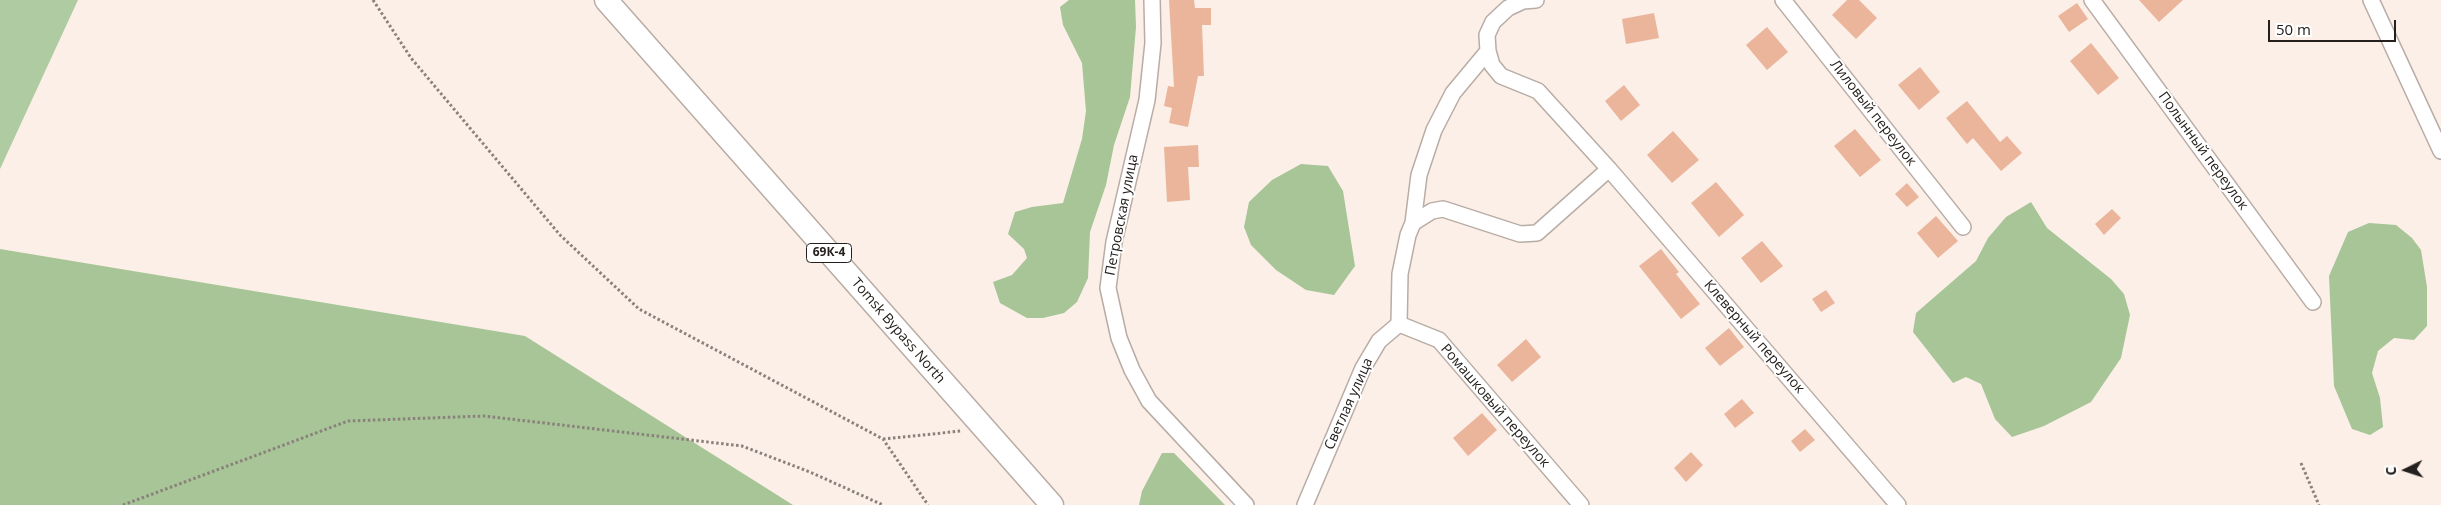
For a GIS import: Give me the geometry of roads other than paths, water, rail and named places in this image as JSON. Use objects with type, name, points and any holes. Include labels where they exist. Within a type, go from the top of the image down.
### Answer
[{"type":"main road","name":"Tomsk Bypass North","points":[[606,0],[1052,505]]},
{"type":"street","name":"Петровская улица","points":[[1152,0],[1153,43],[1147,100],[1114,242],[1108,288],[1119,338],[1132,370],[1149,401],[1246,505]]},
{"type":"street","points":[[1413,223],[1432,211],[1443,209],[1520,234],[1537,233],[1609,169],[1538,91],[1501,76],[1492,64],[1488,52],[1487,35],[1493,22],[1508,8],[1523,1],[1536,0]]},
{"type":"street","name":"Лиловый переулок","points":[[1783,0],[1963,227]]},
{"type":"street","name":"Полынный переулок","points":[[2092,0],[2313,302]]},
{"type":"street","points":[[2371,0],[2441,151]]},
{"type":"street","points":[[1399,324],[1400,274],[1408,235],[1413,223],[1419,175],[1434,130],[1452,93],[1488,52]]},
{"type":"street","name":"Клеверный переулок","points":[[1609,169],[1898,505]]},
{"type":"street","name":"Светлая улица","points":[[1305,505],[1363,368],[1378,341],[1399,324]]},
{"type":"street","name":"Ромашковый переулок","points":[[1399,324],[1439,340],[1581,505]]}]
